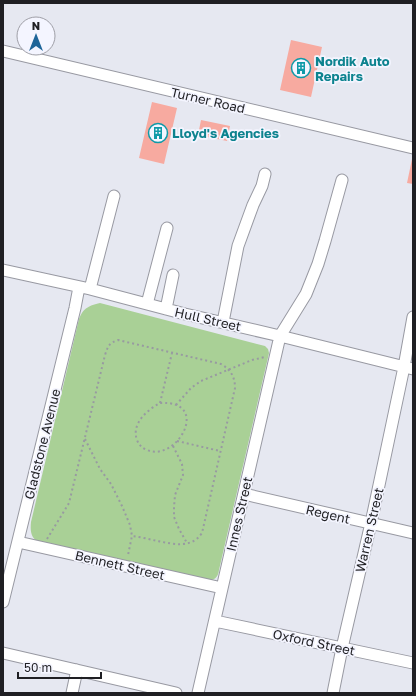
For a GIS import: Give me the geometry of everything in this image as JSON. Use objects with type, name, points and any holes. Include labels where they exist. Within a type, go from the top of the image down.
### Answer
[{"type":"street","name":"Turner Road","points":[[3,51],[413,148]]},
{"type":"street","points":[[223,322],[238,246],[266,174]]},
{"type":"street","name":"Innes Street","points":[[198,693],[280,336],[306,294],[325,241],[342,180]]},
{"type":"street","points":[[90,289],[114,196]]},
{"type":"street","points":[[147,304],[167,228]]},
{"type":"street","name":"Hull Street","points":[[3,270],[79,286],[166,309],[409,368]]},
{"type":"street","points":[[166,309],[174,275]]},
{"type":"street","name":"Gladstone Avenue","points":[[3,602],[75,308],[79,286]]},
{"type":"street","name":"Warren Street","points":[[332,693],[371,523],[409,368],[413,317]]},
{"type":"street","name":"Regent","points":[[244,494],[413,533]]},
{"type":"street","name":"Bennett Street","points":[[18,542],[222,588]]},
{"type":"street","name":"Oxford Street","points":[[215,620],[413,663]]},
{"type":"street","points":[[3,653],[176,693]]},
{"type":"street","points":[[72,693],[77,670]]},
{"type":"path","points":[[42,548],[69,504],[105,355],[109,344],[118,340],[221,364],[229,370],[235,382],[235,388],[202,533],[193,542],[177,545],[132,536]]},
{"type":"path","points":[[160,403],[172,353]]},
{"type":"path","points":[[176,405],[191,388],[201,381],[252,360],[275,356]]},
{"type":"path","points":[[160,403],[176,405],[183,409],[187,422],[185,429],[177,441],[172,446],[160,452],[147,450],[139,445],[136,437],[136,428],[142,417],[154,406],[160,403]]},
{"type":"path","points":[[85,438],[100,469],[111,484],[130,525],[132,536],[126,566]]},
{"type":"path","points":[[177,441],[220,451]]},
{"type":"path","points":[[172,446],[182,464],[183,475],[175,495],[174,517],[187,544]]},
{"type":"green space","points":[[100,303],[265,346],[268,349],[269,353],[218,573],[217,577],[212,580],[207,581],[40,543],[32,534],[31,522],[79,319],[87,308]]},
{"type":"building","name":"Nordik Auto Repairs","points":[[291,40],[322,47],[311,97],[280,90]]},
{"type":"building","name":"Lloyd's Agencies","points":[[152,102],[177,108],[164,164],[139,158]]},
{"type":"building","points":[[201,120],[230,126],[227,141],[198,135]]},
{"type":"building","points":[[413,159],[413,184],[407,183]]},
{"type":"place","name":"Nordik Auto Repairs","points":[[301,68]]},
{"type":"place","name":"Lloyd's Agencies","points":[[158,133]]}]
